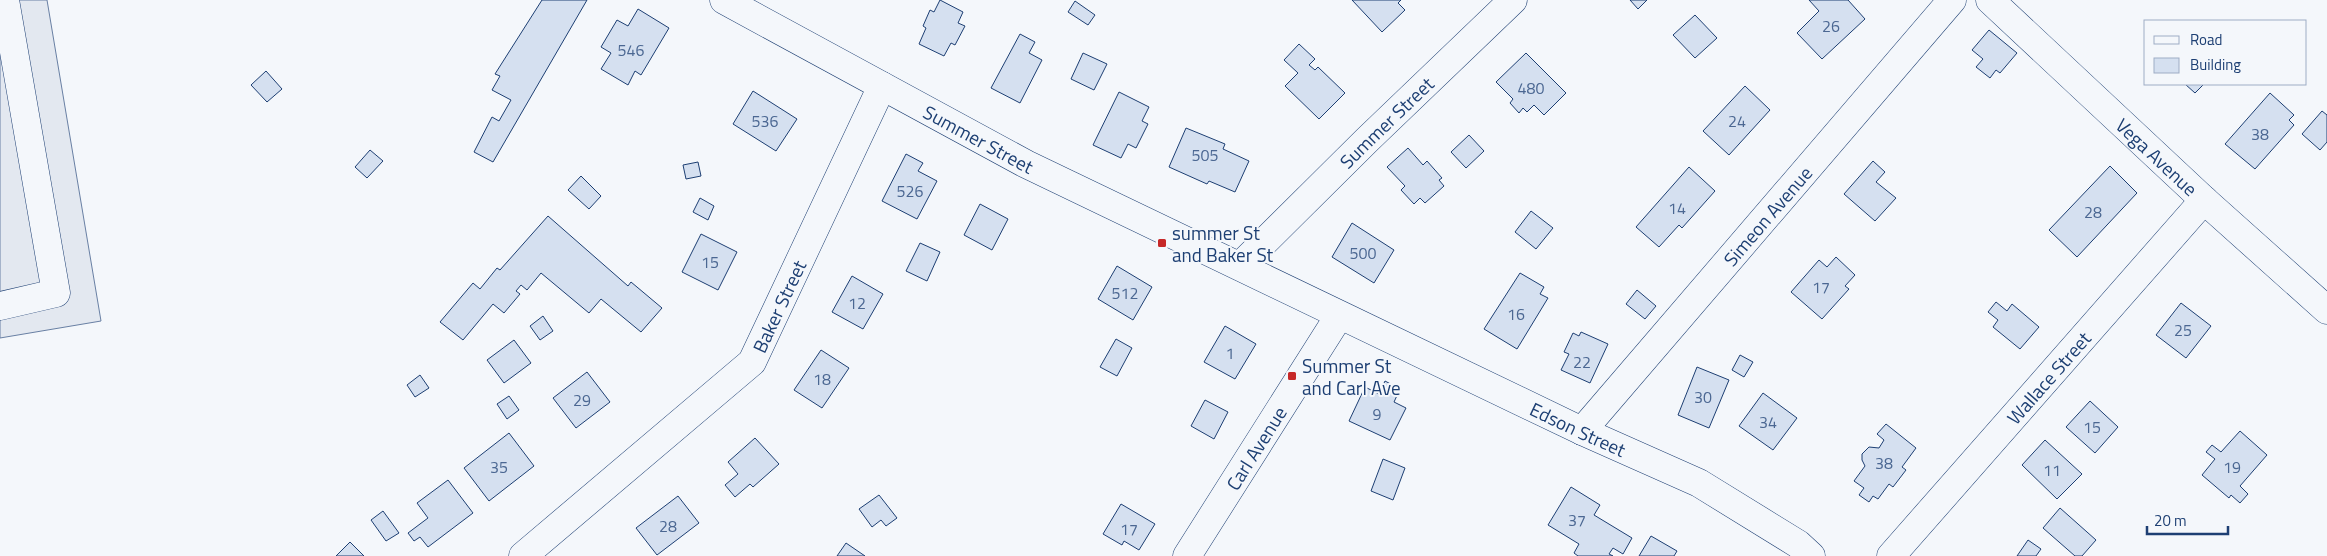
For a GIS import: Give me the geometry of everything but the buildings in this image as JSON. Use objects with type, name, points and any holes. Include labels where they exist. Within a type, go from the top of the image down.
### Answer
[{"type":"street","points":[[0,306],[56,293],[5,37],[5,0]]},
{"type":"street","name":"Summer Street","points":[[724,0],[1026,164],[1240,266],[1339,316]]},
{"type":"street","name":"Summer Street","points":[[1240,266],[1367,140],[1513,0]]},
{"type":"street","name":"Simeon Avenue","points":[[1582,431],[1952,0]]},
{"type":"street","name":"Vega Avenue","points":[[1990,0],[2204,200],[2327,310]]},
{"type":"street","name":"Baker Street","points":[[523,556],[752,362],[882,86]]},
{"type":"street","name":"Wallace Street","points":[[1891,556],[2204,200]]},
{"type":"street","name":"Edson Street","points":[[1339,316],[1582,431],[1699,483],[1798,544],[1811,556]]},
{"type":"street","name":"Carl Avenue","points":[[1187,556],[1339,316]]},
{"type":"shaded area","points":[[0,0],[47,0],[101,321],[0,338]]},
{"type":"place","name":"summer St and Baker St","points":[[1162,243]]},
{"type":"place","name":"Summer St and Carl Ave","points":[[1292,376]]}]
